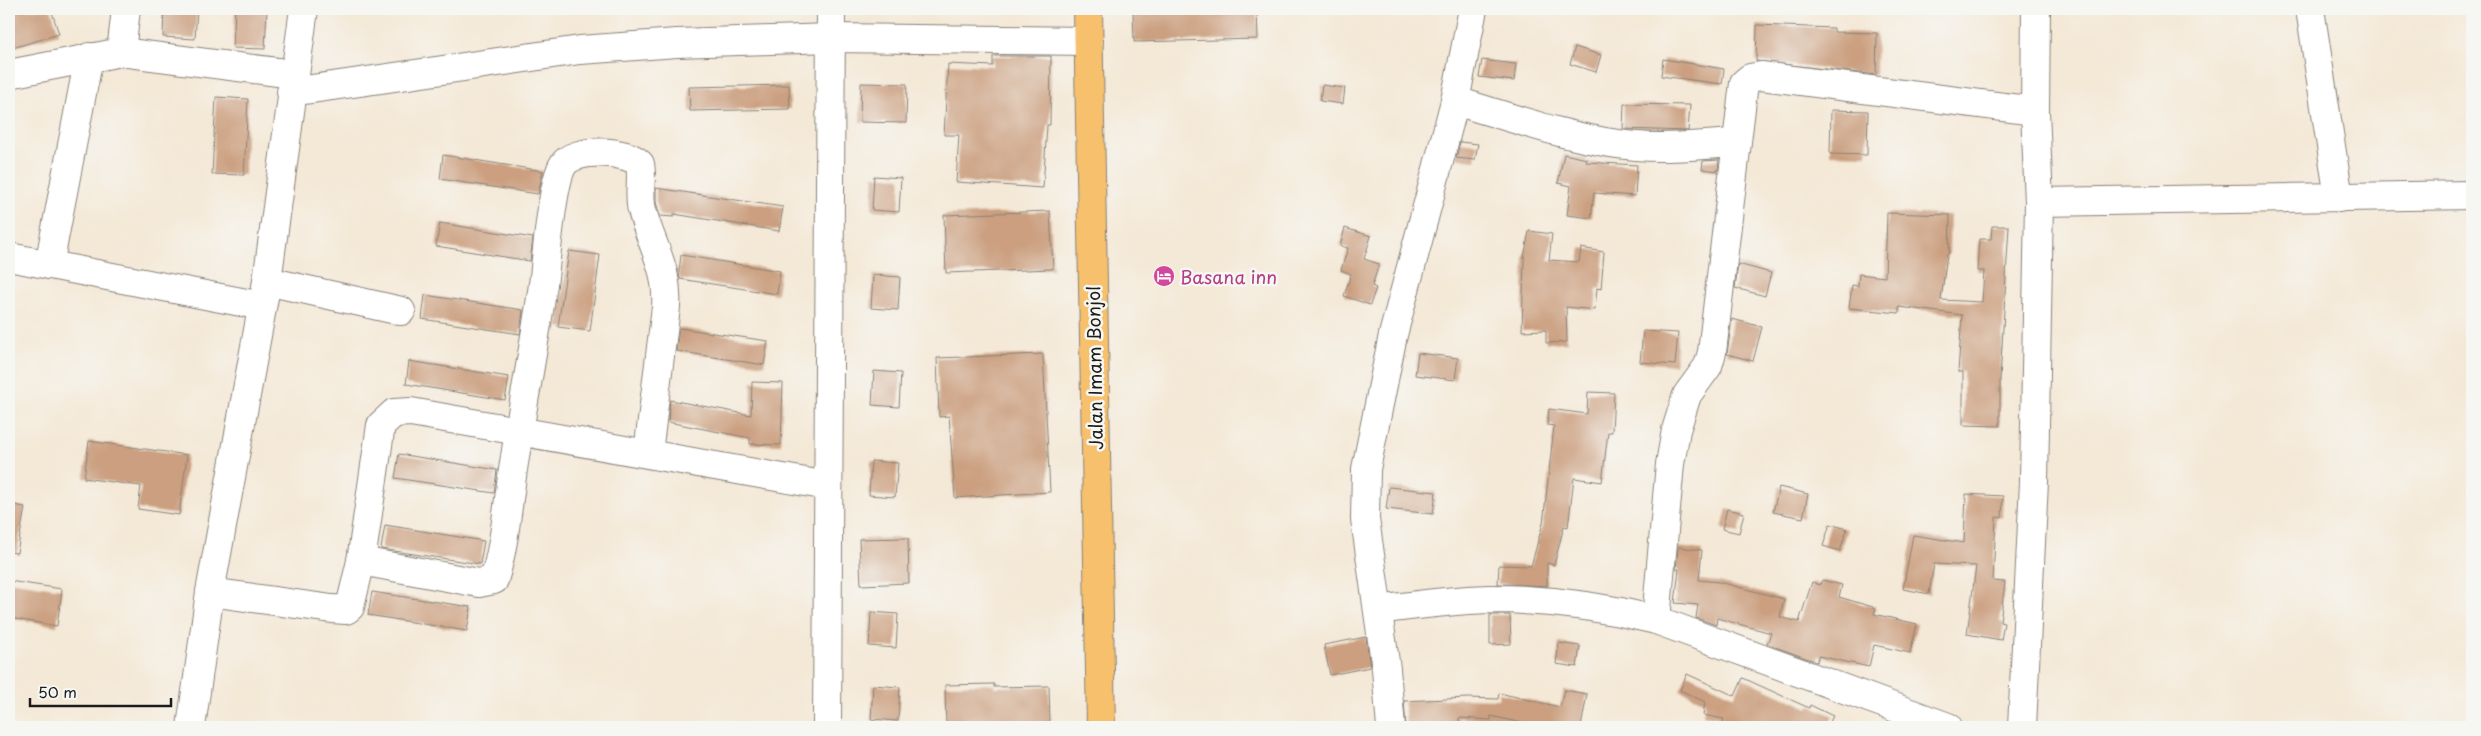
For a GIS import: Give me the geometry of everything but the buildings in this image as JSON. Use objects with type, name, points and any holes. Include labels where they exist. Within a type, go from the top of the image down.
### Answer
[{"type":"main road","name":"Jalan Imam Bonjol","points":[[1088,9],[1101,727]]},
{"type":"street","points":[[121,52],[126,9]]},
{"type":"street","points":[[191,727],[210,592],[264,294],[292,83],[304,9]]},
{"type":"street","points":[[827,727],[831,9]]},
{"type":"street","points":[[1391,727],[1378,610],[1365,519],[1366,469],[1393,336],[1455,101],[1472,9]]},
{"type":"street","points":[[2022,727],[2034,482],[2039,202],[2035,111],[2036,9]]},
{"type":"street","points":[[2310,9],[2339,198]]},
{"type":"street","points":[[9,74],[121,52],[292,83],[580,50],[677,42],[832,38],[1089,41]]},
{"type":"street","points":[[49,265],[88,57]]},
{"type":"street","points":[[1656,620],[1670,464],[1684,404],[1708,366],[1712,352],[1735,143],[1744,83],[1750,78],[1761,76],[2035,111]]},
{"type":"street","points":[[1455,101],[1557,130],[1636,146],[1670,147],[1735,143]]},
{"type":"street","points":[[361,561],[479,583],[494,580],[544,280],[555,197],[563,165],[572,156],[584,153],[614,154],[636,159],[640,164],[642,209],[664,272],[667,291],[648,453]]},
{"type":"street","points":[[2039,202],[2472,195]]},
{"type":"street","points":[[9,257],[49,265],[401,312]]},
{"type":"street","points":[[210,592],[346,610],[350,607],[355,595],[361,561],[381,425],[394,413],[412,412],[828,486]]},
{"type":"street","points":[[1378,610],[1431,604],[1498,600],[1614,610],[1656,620],[1948,727]]},
{"type":"place","name":"Basana inn","points":[[1164,276]]}]
